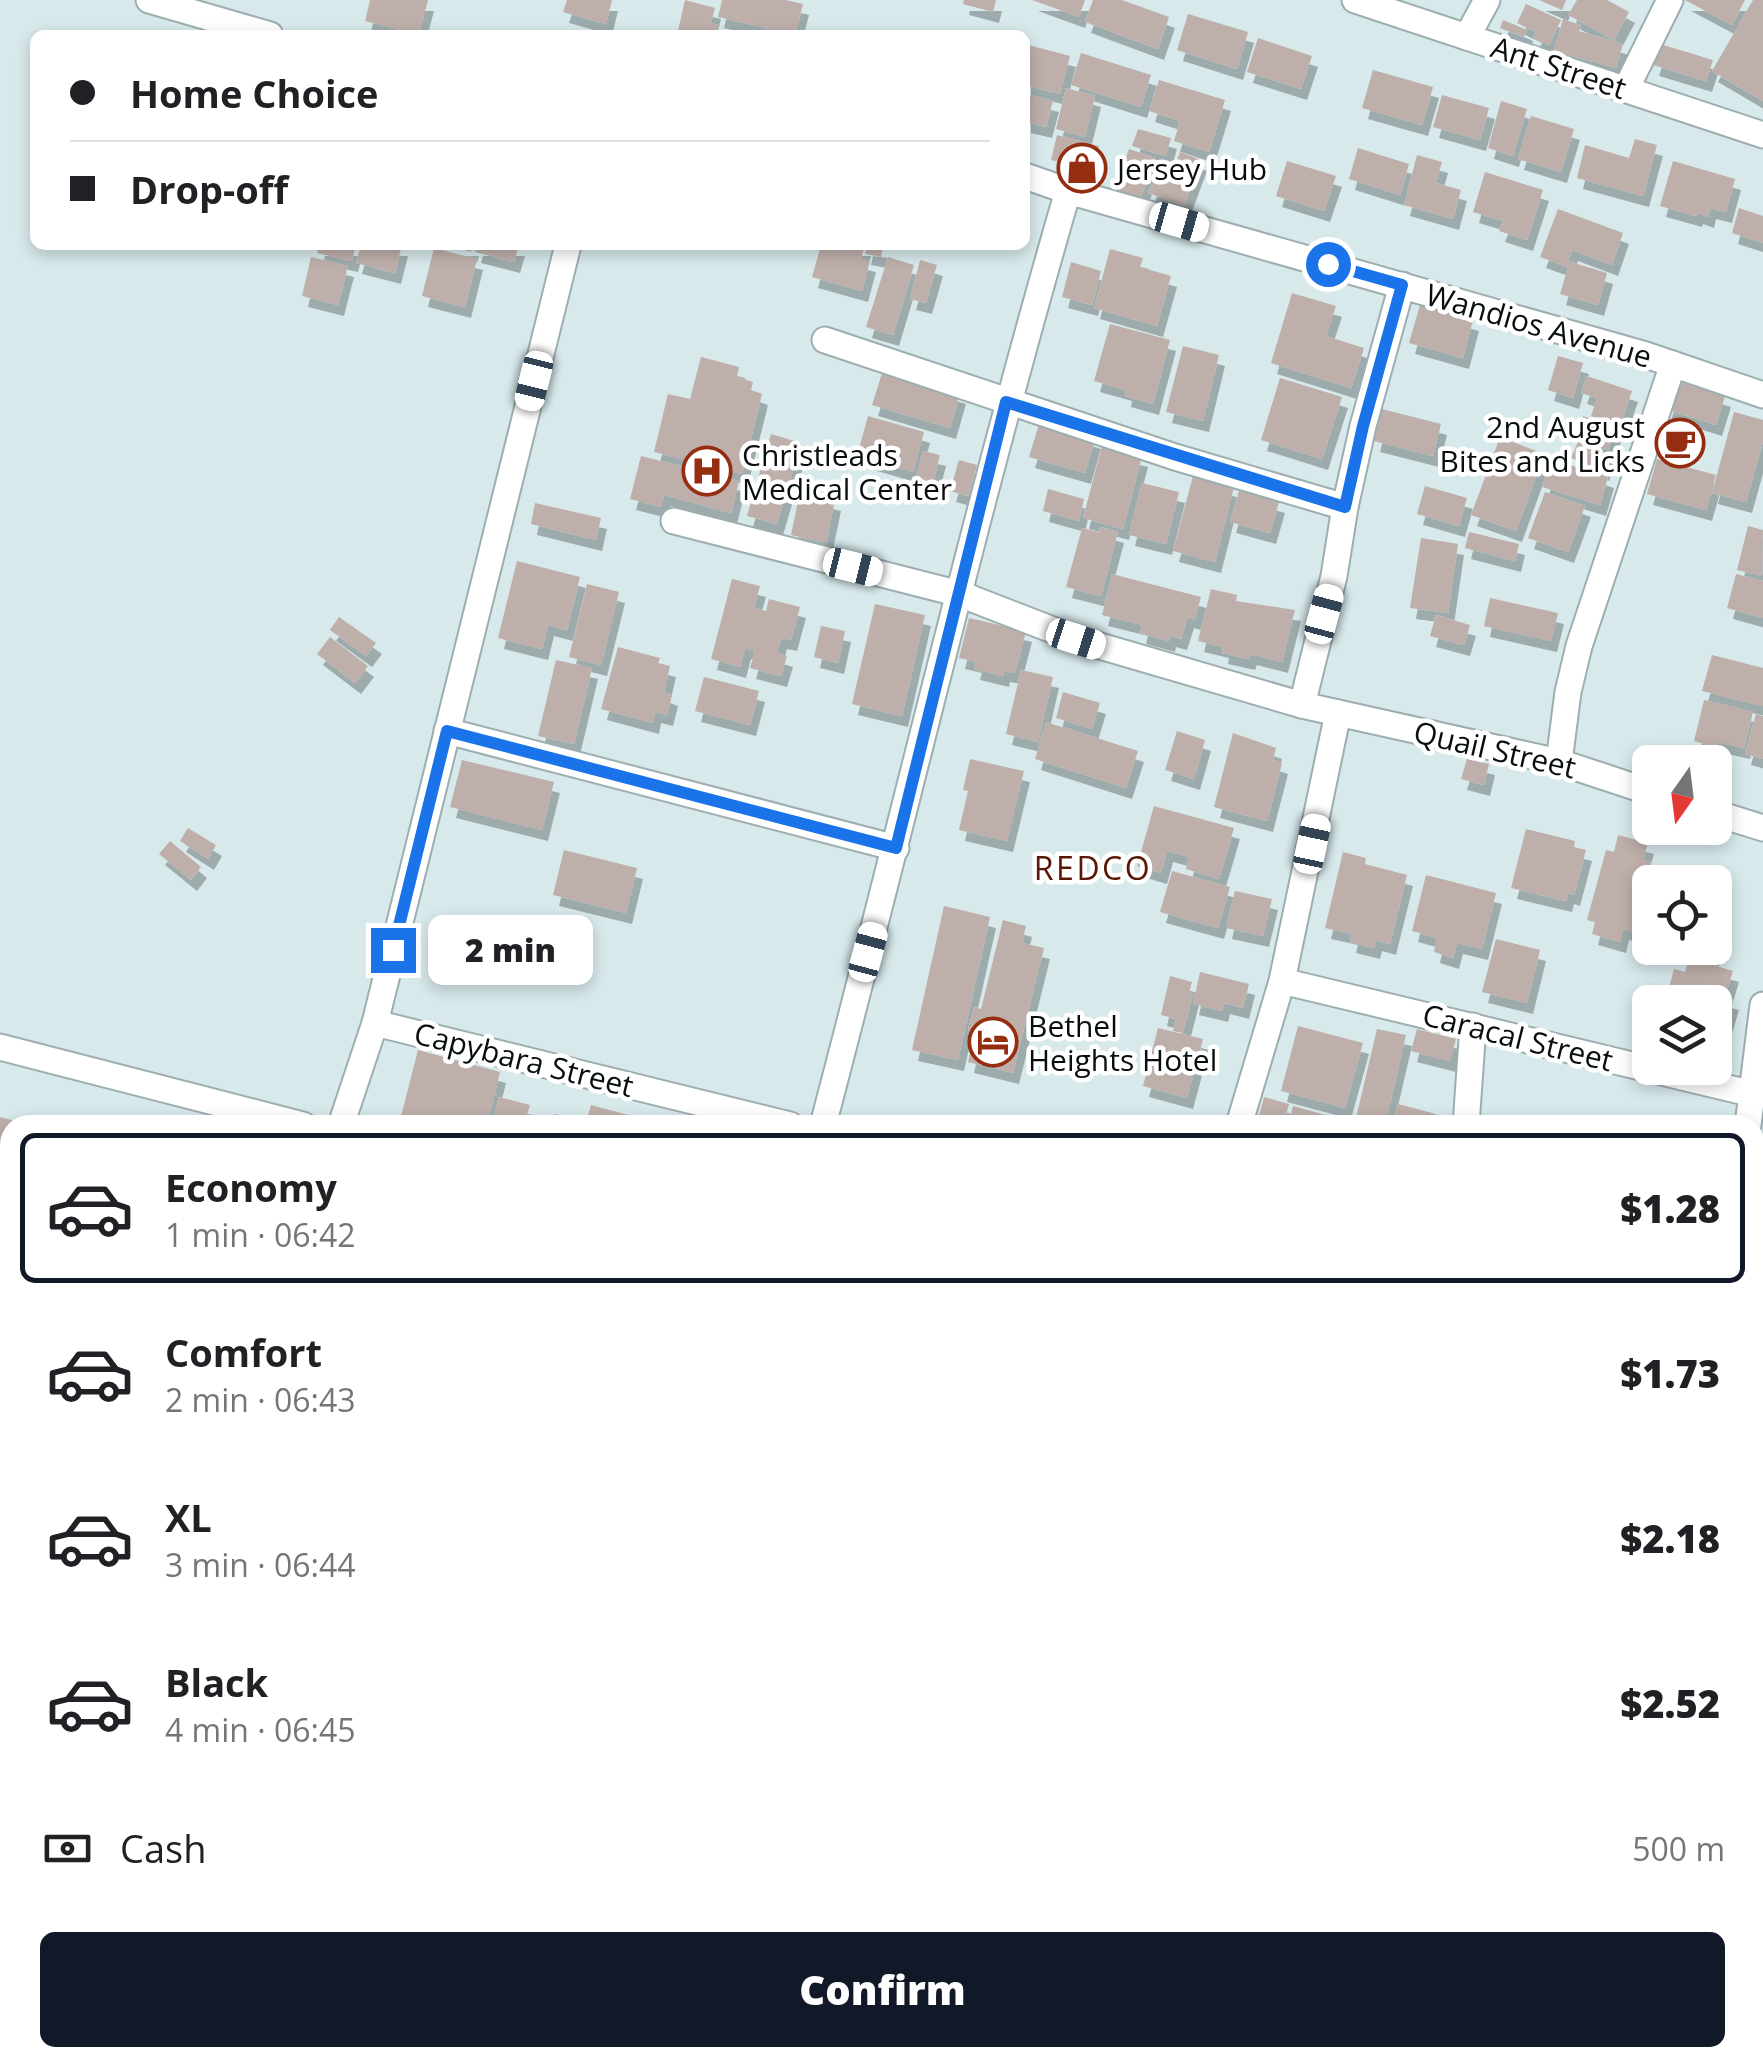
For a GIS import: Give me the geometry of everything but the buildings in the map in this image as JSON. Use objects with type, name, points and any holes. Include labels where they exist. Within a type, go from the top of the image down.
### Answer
[{"type":"street","points":[[150,0],[253,30]]},
{"type":"street","name":"Ant Street","points":[[1355,0],[1763,135]]},
{"type":"street","points":[[1467,37],[1486,0]]},
{"type":"street","points":[[1626,89],[1670,0]]},
{"type":"street","name":"Wandios Avenue","points":[[1030,178],[1673,364],[1763,395]]},
{"type":"street","points":[[826,1115],[1006,402],[1068,191]]},
{"type":"street","points":[[344,1115],[375,1023],[567,250]]},
{"type":"street","points":[[1302,705],[1334,576],[1363,426],[1402,285]]},
{"type":"street","points":[[825,340],[1006,402],[1345,507]]},
{"type":"street","points":[[1560,762],[1568,692],[1579,646],[1673,364]]},
{"type":"street","name":"Quail Street","points":[[674,521],[960,594],[1076,639],[1302,705],[1560,762],[1632,786]]},
{"type":"street","points":[[1242,1115],[1282,981],[1338,713]]},
{"type":"street","points":[[447,731],[896,848]]},
{"type":"street","points":[[1732,818],[1763,828]]},
{"type":"street","name":"Caracal Street","points":[[1282,981],[1753,1094]]},
{"type":"street","points":[[1750,1115],[1763,1004]]},
{"type":"street","name":"Capybara Street","points":[[375,1023],[749,1115]]},
{"type":"street","points":[[1467,1115],[1473,1026]]},
{"type":"street","points":[[0,1047],[264,1115]]},
{"type":"place","name":"Jersey Hub","points":[[1082,168]]},
{"type":"place","name":"2nd August Bites and Licks","points":[[1680,443]]},
{"type":"place","name":"Christleads Medical Center","points":[[707,471]]},
{"type":"place","name":"Bethel Heights Hotel","points":[[993,1042]]},
{"type":"district","name":"REDCO","points":[[1093,867]]},
{"type":"route","points":[[393,950],[447,731],[896,848],[1006,402],[1345,507],[1402,285],[1328,264]]}]
